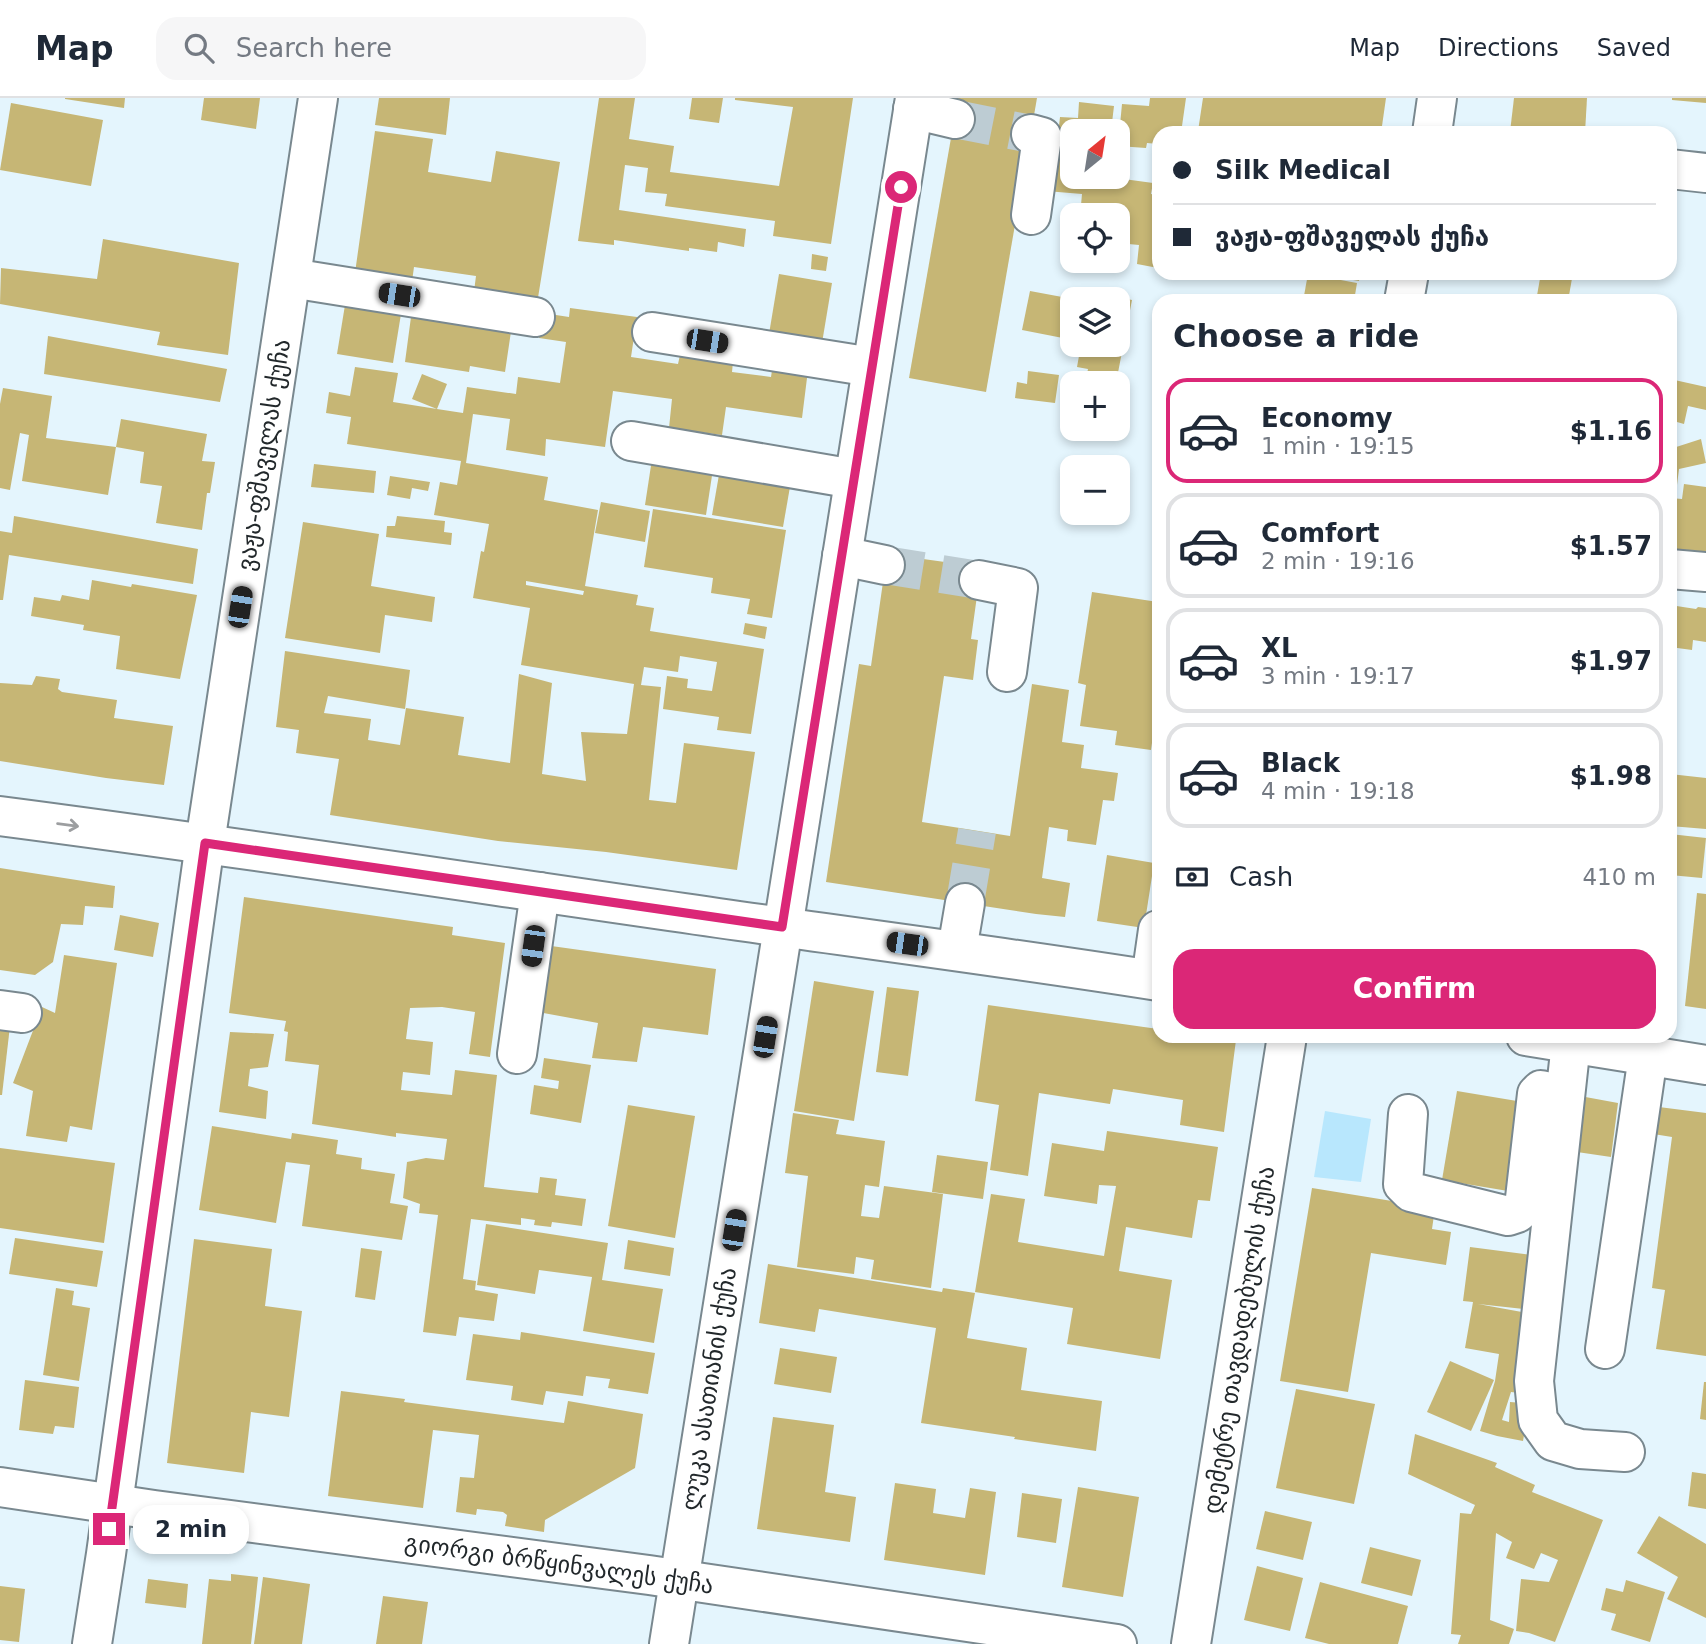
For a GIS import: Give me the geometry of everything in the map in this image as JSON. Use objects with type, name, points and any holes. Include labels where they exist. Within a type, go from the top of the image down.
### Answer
[{"type":"street","name":"ვაჟა-ფშაველას ქუჩა","points":[[92,1644],[205,843],[318,98]]},
{"type":"street","points":[[1433,126],[1437,98]]},
{"type":"street","points":[[914,104],[955,118]]},
{"type":"street","name":"ლუკა ასათიანის ქუჩა","points":[[669,1644],[914,104]]},
{"type":"street","points":[[1031,134],[1042,137],[1031,215]]},
{"type":"street","points":[[1677,170],[1706,173]]},
{"type":"street","points":[[290,278],[535,317]]},
{"type":"street","points":[[652,332],[872,367]]},
{"type":"street","points":[[631,441],[854,479]]},
{"type":"street","points":[[842,556],[885,565]]},
{"type":"street","points":[[1677,570],[1706,572]]},
{"type":"street","points":[[979,580],[1018,588],[1007,672]]},
{"type":"street","points":[[0,816],[1152,980]]},
{"type":"street","points":[[517,1054],[540,892]]},
{"type":"street","points":[[957,950],[965,903]]},
{"type":"street","name":"დემეტრე თავდადებულის ქუჩა","points":[[1191,1644],[1286,1043]]},
{"type":"street","points":[[1625,1452],[1580,1449],[1553,1441],[1538,1420],[1534,1381],[1571,1043],[1706,1065]]},
{"type":"street","points":[[1605,1349],[1648,1056]]},
{"type":"street","points":[[1408,1114],[1403,1184],[1411,1192],[1508,1216],[1524,1207],[1537,1094],[1541,1090],[1565,1095]]},
{"type":"street","name":"გიორგი ბრწყინვალეს ქუჩა","points":[[0,1487],[679,1580],[1117,1644]]},
{"type":"shaded area","points":[[1325,1111],[1371,1119],[1361,1182],[1314,1177]]},
{"type":"building","points":[[65,98],[125,98],[124,108]]},
{"type":"building","points":[[204,98],[260,98],[256,129],[201,120]]},
{"type":"building","points":[[379,98],[450,98],[446,135],[375,125]]},
{"type":"building","points":[[599,98],[635,98],[629,139],[674,146],[670,172],[779,186],[793,107],[735,98],[853,98],[831,244],[773,236],[775,221],[665,206],[667,194],[645,192],[648,168],[625,165],[619,210],[746,229],[744,247],[718,242],[717,252],[689,248],[689,251],[614,240],[614,245],[578,241]]},
{"type":"building","points":[[692,98],[723,98],[719,123],[689,119]]},
{"type":"building","points":[[958,98],[1037,98],[986,392],[909,378]]},
{"type":"building","points":[[1150,98],[1186,98],[1182,126],[1152,126],[1152,143],[1147,143],[1146,148],[1130,147],[1130,119],[1121,119],[1122,104],[1149,106]]},
{"type":"building","points":[[1203,98],[1386,98],[1382,126],[1199,126]]},
{"type":"building","points":[[1514,98],[1587,98],[1585,126],[1511,126]]},
{"type":"building","points":[[1706,98],[1706,103],[1672,100]]},
{"type":"building","points":[[1079,102],[1114,106],[1112,119],[1060,119],[1060,152],[1056,152],[1060,117],[1078,118]]},
{"type":"building","points":[[11,103],[103,120],[91,186],[0,170]]},
{"type":"building","points":[[375,131],[433,139],[428,172],[491,182],[496,151],[560,162],[536,310],[473,299],[476,276],[414,267],[410,296],[353,287]]},
{"type":"building","points":[[1049,158],[1060,159],[1060,189],[1130,189],[1130,180],[1152,183],[1152,267],[1137,264],[1139,245],[1130,244],[1130,203],[1081,203],[1082,194],[1046,191]]},
{"type":"building","points":[[103,239],[239,263],[228,355],[157,345],[160,332],[0,304],[1,268],[97,279]]},
{"type":"building","points":[[812,254],[828,257],[826,271],[811,269]]},
{"type":"building","points":[[779,274],[832,283],[821,349],[768,340]]},
{"type":"building","points":[[1307,280],[1357,283],[1355,294],[1304,294]]},
{"type":"building","points":[[1540,280],[1572,280],[1569,294],[1537,294]]},
{"type":"building","points":[[1030,291],[1060,297],[1060,337],[1022,330]]},
{"type":"building","points":[[345,305],[401,314],[393,363],[337,354]]},
{"type":"building","points":[[570,308],[637,317],[631,357],[678,364],[680,355],[733,362],[732,372],[771,377],[774,357],[809,362],[802,418],[726,407],[722,435],[669,428],[672,399],[613,391],[605,447],[546,439],[545,456],[506,450],[510,419],[473,414],[466,463],[548,477],[544,500],[598,510],[585,586],[638,595],[636,605],[654,608],[650,631],[764,649],[751,734],[717,730],[719,717],[663,709],[667,676],[688,679],[687,688],[712,691],[717,662],[680,656],[678,672],[644,667],[641,685],[661,687],[649,800],[676,803],[684,743],[755,752],[737,870],[498,841],[330,815],[339,759],[296,753],[299,730],[276,727],[285,651],[410,670],[405,709],[328,696],[324,713],[371,719],[368,740],[400,745],[406,708],[464,717],[458,755],[510,763],[519,674],[552,683],[542,774],[586,781],[581,732],[627,734],[634,684],[521,665],[530,608],[473,598],[481,551],[484,552],[489,524],[434,515],[440,482],[457,485],[461,461],[347,444],[351,417],[326,413],[329,392],[350,396],[355,367],[398,373],[393,402],[463,413],[467,387],[516,394],[518,377],[560,383],[566,342],[539,338],[543,313],[569,317]],"holes":[[[526,581],[584,591],[583,595],[526,585]]]},
{"type":"building","points":[[468,311],[513,318],[505,372],[470,366],[469,372],[405,362],[411,317],[466,326]]},
{"type":"building","points":[[48,336],[227,369],[220,402],[44,374]]},
{"type":"building","points":[[1079,357],[1121,357],[1118,371],[1088,371],[1077,367]]},
{"type":"building","points":[[1028,371],[1059,375],[1055,403],[1015,398],[1017,382],[1027,384]]},
{"type":"building","points":[[422,374],[447,384],[437,409],[412,399]]},
{"type":"building","points":[[1677,381],[1706,387],[1706,410],[1688,406],[1684,424],[1677,422]]},
{"type":"building","points":[[3,388],[52,396],[46,438],[116,447],[108,495],[22,481],[29,435],[20,433],[10,490],[0,488],[0,404]]},
{"type":"building","points":[[121,419],[207,434],[202,461],[215,462],[202,530],[156,523],[162,486],[140,483],[144,452],[116,447]]},
{"type":"building","points":[[1701,439],[1706,463],[1679,469],[1677,485],[1677,447]]},
{"type":"building","points":[[652,459],[713,469],[706,515],[645,505]]},
{"type":"building","points":[[314,464],[376,471],[374,493],[311,487]]},
{"type":"building","points":[[720,469],[791,481],[783,527],[712,515]]},
{"type":"building","points":[[390,476],[430,482],[428,491],[412,488],[410,499],[387,495]]},
{"type":"building","points":[[1684,484],[1706,487],[1706,557],[1677,552],[1677,499],[1682,499]]},
{"type":"building","points":[[601,502],[650,511],[645,542],[595,533]]},
{"type":"building","points":[[653,509],[786,530],[772,618],[747,614],[750,599],[711,593],[713,578],[644,567]]},
{"type":"building","points":[[14,516],[198,549],[193,584],[9,555],[3,600],[0,600],[0,531],[12,533]]},
{"type":"building","points":[[397,516],[445,521],[444,532],[452,533],[451,545],[386,537],[387,526],[395,526]]},
{"type":"building","points":[[303,522],[379,534],[371,586],[435,597],[432,622],[385,615],[380,653],[285,638]]},
{"type":"building","points":[[887,554],[981,567],[971,639],[978,640],[973,680],[944,676],[922,822],[1010,836],[1032,684],[1069,690],[1062,742],[1084,745],[1081,768],[1118,773],[1114,801],[1103,800],[1096,845],[1067,841],[1068,830],[1049,827],[1042,878],[1070,883],[1065,917],[826,882],[859,664],[871,666]]},
{"type":"building","points":[[92,580],[197,595],[180,679],[116,669],[120,636],[83,630],[84,625],[31,616],[34,597],[60,601],[62,595],[89,600]]},
{"type":"building","points":[[1092,592],[1152,601],[1151,750],[1115,745],[1117,731],[1080,726],[1086,685],[1078,683]]},
{"type":"building","points":[[1677,606],[1706,608],[1706,642],[1693,640],[1692,650],[1677,648]]},
{"type":"building","points":[[745,623],[767,627],[765,639],[743,634]]},
{"type":"building","points":[[36,676],[60,679],[58,689],[62,692],[117,700],[114,718],[173,726],[164,785],[0,761],[0,683],[32,685]]},
{"type":"building","points":[[1677,775],[1706,778],[1706,829],[1677,827]]},
{"type":"building","points":[[1677,835],[1706,838],[1702,878],[1677,876]]},
{"type":"building","points":[[1107,855],[1152,863],[1144,928],[1097,921]]},
{"type":"building","points":[[0,868],[115,886],[113,908],[85,906],[83,925],[61,924],[53,962],[35,975],[0,970]]},
{"type":"building","points":[[1697,893],[1706,894],[1706,1009],[1685,1006]]},
{"type":"building","points":[[244,897],[453,927],[452,935],[505,943],[490,1057],[469,1054],[475,1012],[442,1007],[410,1008],[406,1039],[433,1042],[430,1075],[403,1072],[401,1090],[452,1095],[455,1070],[497,1075],[484,1187],[538,1193],[540,1177],[557,1179],[555,1195],[586,1199],[582,1226],[552,1222],[551,1227],[534,1225],[535,1220],[521,1218],[521,1225],[471,1219],[463,1279],[476,1281],[475,1290],[498,1294],[494,1321],[459,1317],[456,1336],[423,1332],[438,1215],[419,1213],[420,1204],[403,1198],[407,1162],[426,1158],[444,1160],[447,1139],[396,1133],[396,1137],[312,1124],[319,1065],[285,1061],[288,1032],[284,1031],[286,1021],[229,1013]]},
{"type":"building","points":[[120,915],[159,923],[153,957],[114,950]]},
{"type":"building","points":[[537,944],[716,969],[708,1035],[643,1027],[637,1062],[592,1058],[598,1023],[527,1010]]},
{"type":"building","points":[[64,955],[117,963],[92,1130],[70,1126],[67,1142],[26,1136],[33,1091],[13,1083],[42,1007],[55,1013]]},
{"type":"building","points":[[814,981],[874,991],[854,1121],[794,1111]]},
{"type":"building","points":[[887,987],[919,991],[908,1076],[876,1072]]},
{"type":"building","points":[[988,1005],[1152,1028],[1152,1043],[1236,1043],[1224,1132],[1180,1125],[1183,1100],[1113,1089],[1110,1104],[1039,1093],[1028,1176],[990,1170],[999,1105],[975,1101]]},
{"type":"building","points":[[0,1025],[10,1026],[2,1095],[0,1095]]},
{"type":"building","points":[[230,1032],[274,1034],[268,1067],[250,1069],[248,1086],[268,1091],[266,1119],[219,1112]]},
{"type":"building","points":[[544,1058],[591,1065],[581,1123],[530,1114],[534,1085],[558,1089],[559,1081],[541,1078]]},
{"type":"building","points":[[1457,1091],[1535,1104],[1520,1193],[1442,1180]]},
{"type":"building","points":[[1580,1096],[1618,1103],[1611,1157],[1577,1152]]},
{"type":"building","points":[[628,1105],[695,1116],[675,1238],[608,1226]]},
{"type":"building","points":[[1651,1106],[1706,1113],[1706,1356],[1656,1349],[1665,1290],[1652,1288],[1672,1137],[1647,1133]]},
{"type":"building","points":[[793,1113],[839,1120],[836,1134],[885,1141],[879,1187],[865,1185],[861,1216],[879,1218],[884,1186],[943,1194],[931,1288],[871,1279],[874,1260],[856,1257],[854,1274],[797,1267],[808,1176],[785,1173]]},
{"type":"building","points":[[212,1126],[291,1139],[292,1133],[338,1140],[336,1154],[362,1158],[361,1169],[395,1174],[390,1203],[408,1206],[402,1240],[302,1226],[310,1165],[286,1162],[276,1223],[199,1210]]},
{"type":"building","points":[[1107,1131],[1218,1147],[1210,1201],[1198,1200],[1192,1238],[1126,1227],[1119,1271],[1172,1280],[1160,1359],[1067,1344],[1073,1308],[975,1292],[991,1194],[1025,1199],[1018,1242],[1104,1256],[1116,1186],[1099,1185],[1097,1204],[1044,1196],[1052,1143],[1104,1151]]},
{"type":"building","points":[[0,1148],[115,1163],[104,1243],[0,1228]]},
{"type":"building","points":[[937,1155],[988,1162],[983,1199],[932,1192]]},
{"type":"building","points":[[1312,1188],[1435,1208],[1432,1229],[1451,1232],[1446,1265],[1371,1253],[1348,1392],[1280,1381]]},
{"type":"building","points":[[486,1224],[608,1243],[602,1280],[663,1289],[654,1343],[583,1331],[592,1277],[539,1270],[535,1294],[477,1285]]},
{"type":"building","points":[[15,1238],[103,1251],[97,1287],[9,1274]]},
{"type":"building","points":[[194,1239],[272,1249],[265,1306],[302,1311],[289,1417],[251,1412],[244,1473],[167,1463]]},
{"type":"building","points":[[628,1240],[674,1248],[670,1276],[624,1269]]},
{"type":"building","points":[[1470,1247],[1540,1256],[1532,1310],[1478,1304],[1539,1315],[1529,1394],[1511,1392],[1502,1420],[1509,1422],[1510,1402],[1523,1403],[1526,1424],[1523,1441],[1480,1431],[1495,1381],[1499,1354],[1465,1348],[1473,1302],[1463,1301]]},
{"type":"building","points":[[361,1248],[382,1251],[375,1300],[355,1297]]},
{"type":"building","points":[[768,1264],[942,1292],[943,1288],[975,1293],[967,1338],[1027,1348],[1021,1390],[1102,1401],[1096,1451],[921,1423],[936,1328],[819,1309],[815,1332],[759,1323]]},
{"type":"building","points":[[56,1288],[74,1291],[72,1305],[90,1308],[79,1381],[43,1375]]},
{"type":"building","points":[[521,1332],[655,1353],[648,1394],[608,1388],[610,1379],[586,1376],[583,1396],[546,1391],[543,1405],[511,1400],[513,1386],[466,1380],[473,1334],[520,1340]]},
{"type":"building","points":[[780,1348],[837,1357],[831,1393],[774,1384]]},
{"type":"building","points":[[1450,1361],[1494,1380],[1471,1431],[1427,1412]]},
{"type":"building","points":[[25,1380],[79,1387],[74,1428],[55,1426],[53,1434],[19,1430]]},
{"type":"building","points":[[1706,1382],[1706,1420],[1700,1419]]},
{"type":"building","points":[[1296,1389],[1375,1404],[1354,1504],[1276,1488]]},
{"type":"building","points":[[341,1391],[564,1423],[568,1401],[643,1414],[635,1468],[545,1520],[544,1532],[505,1526],[507,1515],[503,1512],[477,1509],[476,1515],[456,1512],[460,1477],[474,1478],[479,1435],[433,1430],[423,1508],[328,1496]]},
{"type":"building","points":[[773,1417],[834,1425],[825,1492],[856,1497],[850,1542],[757,1529]]},
{"type":"building","points":[[1415,1434],[1497,1463],[1495,1467],[1535,1485],[1532,1492],[1603,1520],[1555,1642],[1516,1631],[1521,1579],[1549,1582],[1558,1560],[1541,1553],[1534,1569],[1506,1558],[1512,1542],[1496,1533],[1490,1620],[1514,1629],[1509,1644],[1458,1644],[1461,1635],[1451,1634],[1460,1513],[1471,1514],[1475,1505],[1408,1474]]},
{"type":"building","points":[[1692,1472],[1706,1474],[1706,1509],[1688,1506]]},
{"type":"building","points":[[895,1483],[936,1489],[933,1513],[965,1518],[970,1488],[996,1492],[985,1575],[884,1560]]},
{"type":"building","points":[[1078,1487],[1139,1497],[1123,1597],[1062,1587]]},
{"type":"building","points":[[1022,1493],[1062,1499],[1056,1543],[1017,1537]]},
{"type":"building","points":[[1265,1511],[1312,1522],[1303,1560],[1256,1549]]},
{"type":"building","points":[[1659,1516],[1706,1544],[1706,1618],[1667,1599],[1678,1577],[1637,1553]]},
{"type":"building","points":[[1370,1547],[1421,1560],[1412,1596],[1361,1583]]},
{"type":"building","points":[[1257,1566],[1303,1578],[1290,1631],[1244,1620]]},
{"type":"building","points":[[231,1574],[258,1577],[251,1644],[202,1644],[209,1579],[231,1581]]},
{"type":"building","points":[[263,1577],[310,1584],[302,1644],[254,1644]]},
{"type":"building","points":[[148,1579],[188,1584],[186,1608],[145,1603]]},
{"type":"building","points":[[1626,1580],[1665,1592],[1650,1642],[1611,1630],[1616,1614],[1601,1610],[1606,1588],[1623,1592]]},
{"type":"building","points":[[1320,1582],[1408,1606],[1398,1644],[1329,1644],[1305,1638]]},
{"type":"building","points":[[0,1586],[25,1589],[19,1642],[0,1640]]},
{"type":"building","points":[[383,1596],[428,1602],[422,1644],[376,1644]]},
{"type":"tunnel","points":[[955,119],[1031,134]]},
{"type":"tunnel","points":[[885,565],[979,580]]},
{"type":"tunnel","points":[[965,903],[977,831]]},
{"type":"route","points":[[109,1529],[205,843],[782,927],[901,187]]}]
